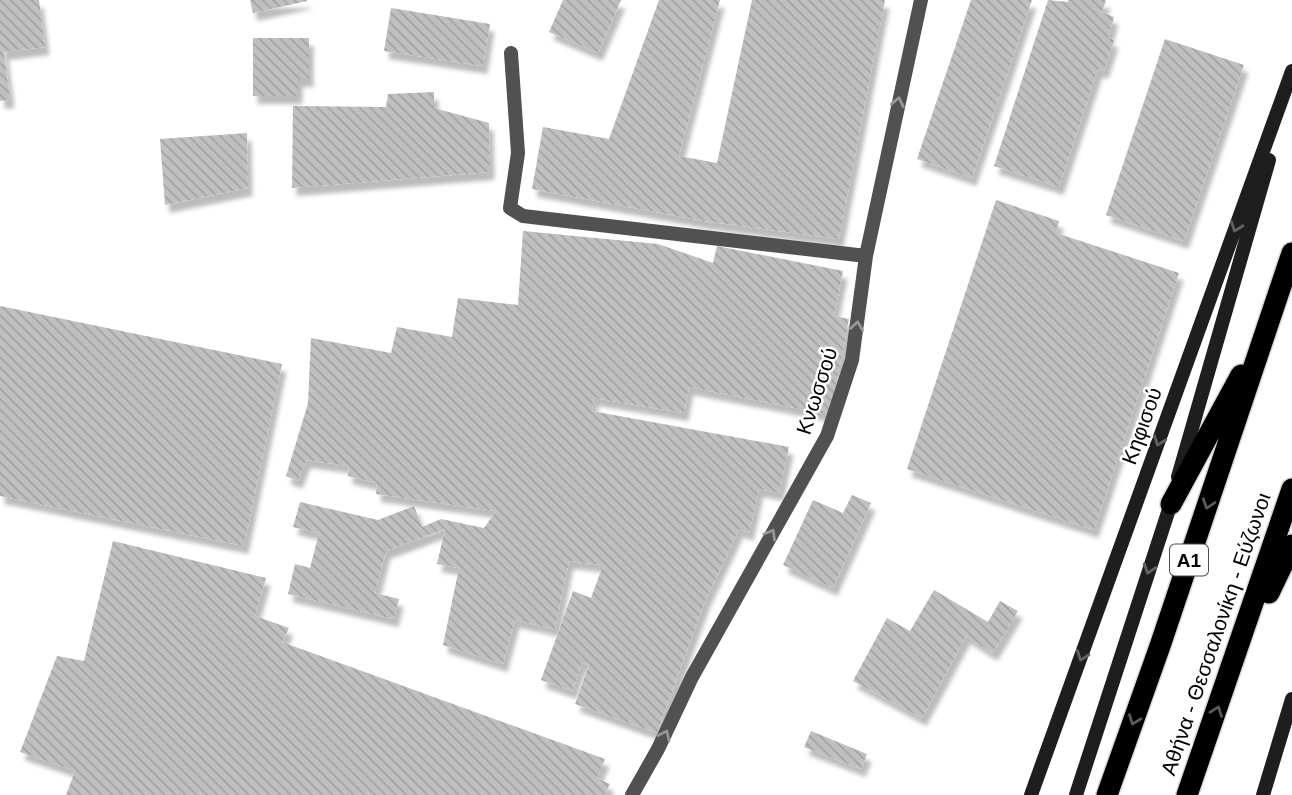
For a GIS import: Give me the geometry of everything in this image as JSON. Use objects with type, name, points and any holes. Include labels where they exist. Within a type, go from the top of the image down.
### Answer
[{"type":"highway","name":"Α1","points":[[1107,795],[1292,253]]},
{"type":"highway","points":[[1171,504],[1268,324]]},
{"type":"highway","name":"Αθήνα - Θεσσαλονίκη - Εύζωνοι","points":[[1187,795],[1292,489]]},
{"type":"highway","points":[[1230,674],[1292,545]]},
{"type":"main road","name":"Κηφισού","points":[[1031,795],[1292,71]]},
{"type":"main road","points":[[1076,795],[1171,504],[1292,82]]},
{"type":"main road","points":[[1263,795],[1292,699]]},
{"type":"street","name":"Κνωσσού","points":[[632,795],[658,749],[698,665],[827,436],[852,360],[866,256],[921,0]]},
{"type":"street","points":[[511,53],[518,153],[510,208],[523,216],[866,256]]},
{"type":"building","points":[[0,0],[39,0],[45,47],[4,52],[10,100],[0,101]]},
{"type":"building","points":[[250,0],[307,0],[307,1],[253,13]]},
{"type":"building","points":[[563,0],[621,0],[598,53],[549,32]]},
{"type":"building","points":[[659,0],[720,0],[679,156],[717,163],[752,0],[885,0],[839,239],[704,221],[532,189],[543,127],[609,139]]},
{"type":"building","points":[[971,0],[1032,0],[972,178],[917,159]]},
{"type":"building","points":[[1048,0],[1106,0],[1102,12],[1114,17],[1108,38],[1114,40],[1104,71],[1098,69],[1059,187],[994,166]]},
{"type":"building","points":[[391,8],[490,24],[483,66],[384,51]]},
{"type":"building","points":[[253,38],[309,38],[309,79],[298,79],[298,96],[253,96]]},
{"type":"building","points":[[1165,39],[1244,65],[1184,241],[1106,215]]},
{"type":"building","points":[[434,92],[434,108],[489,123],[490,172],[292,188],[293,106],[386,107],[388,94]]},
{"type":"building","points":[[247,133],[248,188],[165,205],[160,139]]},
{"type":"building","points":[[996,200],[1059,221],[1056,233],[1179,273],[1094,530],[907,469]]},
{"type":"building","points":[[523,231],[658,244],[713,263],[717,246],[843,271],[834,316],[849,319],[830,415],[689,387],[684,413],[594,398],[592,411],[789,447],[779,493],[759,489],[749,533],[739,529],[705,601],[657,733],[575,704],[589,665],[582,663],[572,691],[541,680],[573,591],[591,598],[603,565],[569,561],[555,629],[515,620],[503,664],[443,645],[459,568],[437,564],[445,529],[386,551],[375,593],[399,599],[394,619],[288,594],[295,564],[310,568],[319,533],[293,527],[300,502],[378,520],[414,506],[422,527],[441,519],[484,528],[496,511],[376,494],[377,483],[348,476],[349,466],[306,460],[298,481],[286,476],[308,403],[311,338],[391,353],[397,327],[452,337],[458,298],[518,305]]},
{"type":"building","points":[[0,306],[282,364],[244,546],[0,496]]},
{"type":"building","points":[[852,495],[871,503],[833,588],[783,565],[813,500],[843,513]]},
{"type":"building","points":[[113,541],[266,578],[255,616],[289,628],[282,642],[605,759],[597,778],[610,784],[604,795],[66,795],[75,771],[20,752],[57,656],[84,661]]},
{"type":"building","points":[[934,590],[988,622],[1000,601],[1018,611],[993,653],[966,636],[922,718],[853,681],[887,618],[910,631]]},
{"type":"building","points":[[811,731],[867,754],[861,769],[804,747]]}]
